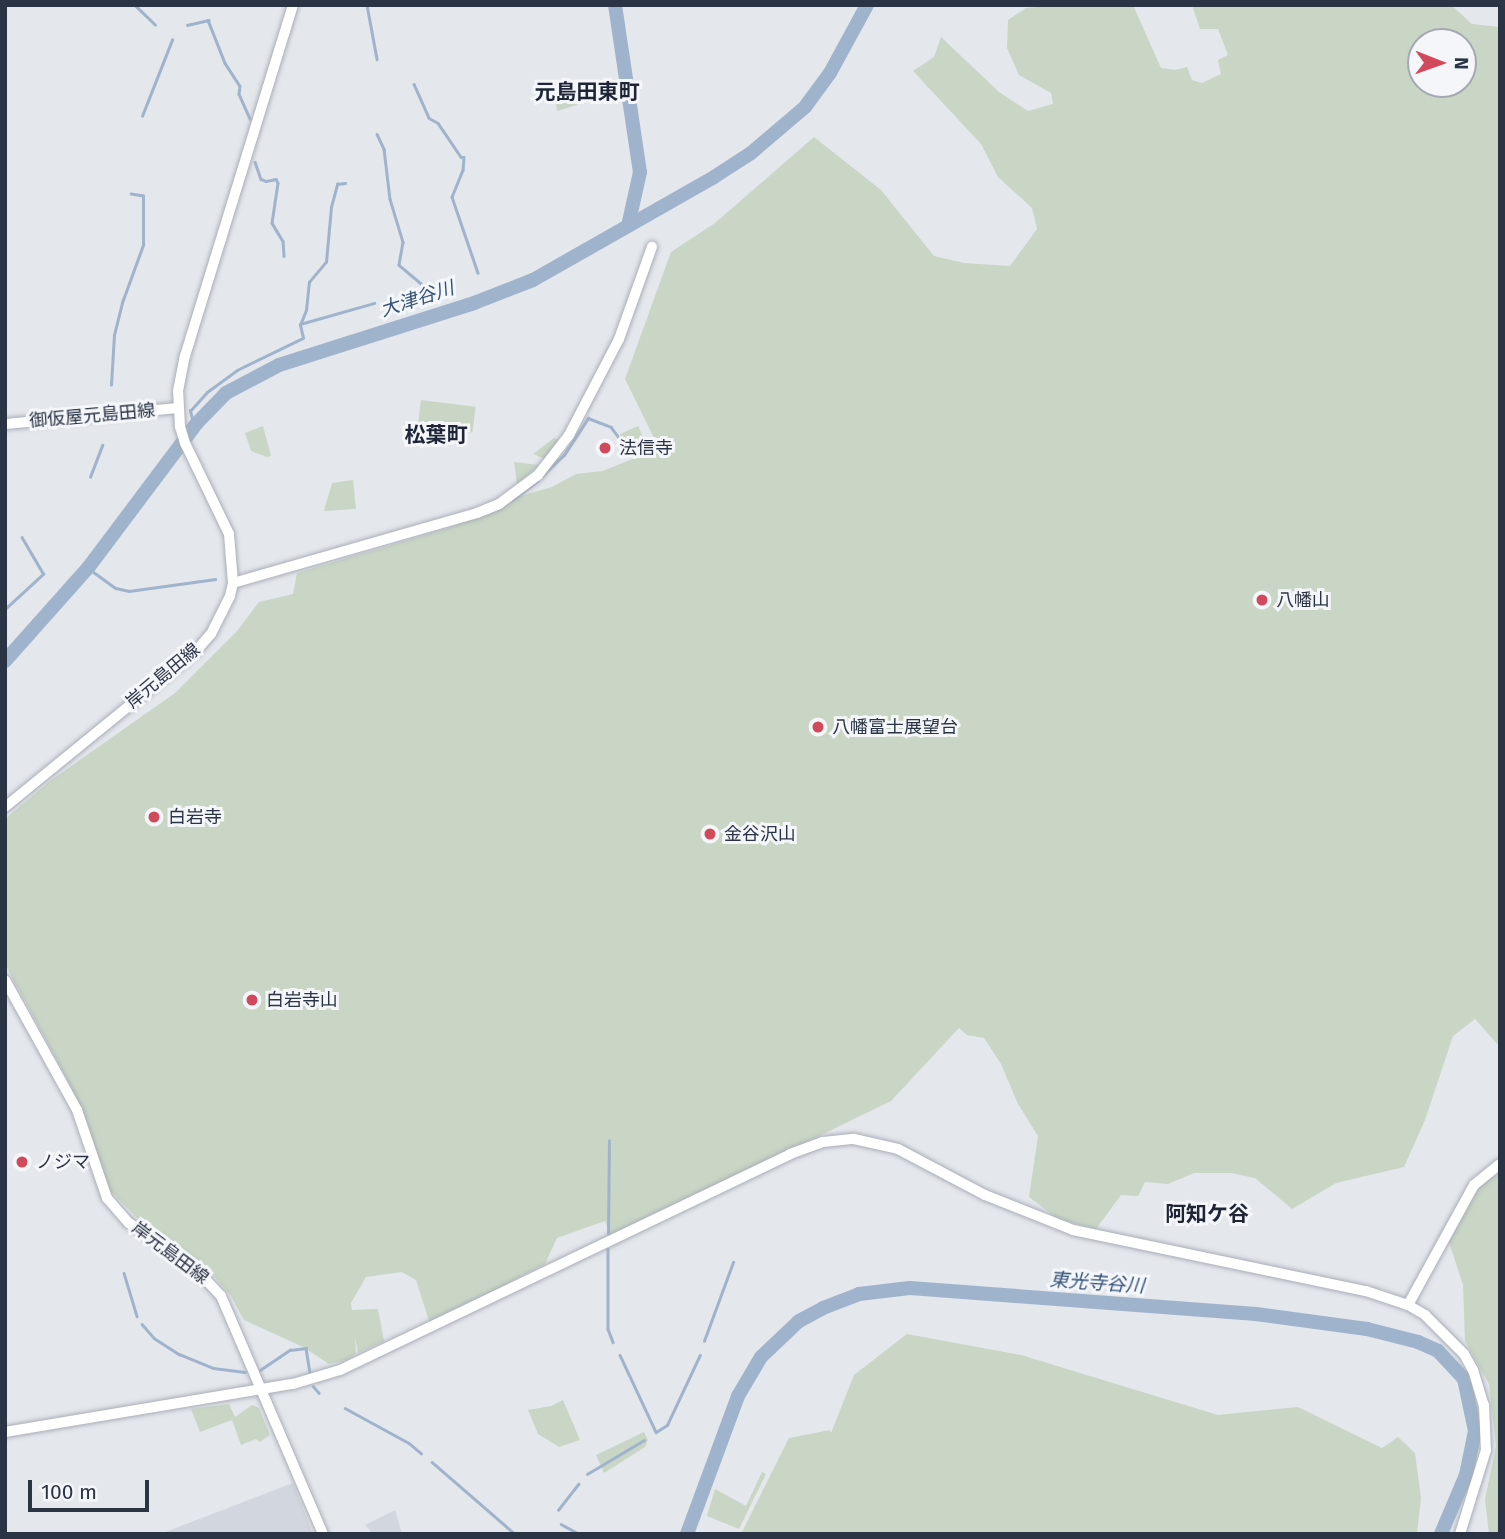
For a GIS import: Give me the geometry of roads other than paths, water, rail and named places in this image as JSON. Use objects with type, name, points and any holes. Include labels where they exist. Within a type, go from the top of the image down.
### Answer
[{"type":"street","name":"岸元島田線","points":[[5,807],[196,651],[222,616],[233,583],[229,534],[180,427],[180,376],[293,5]]},
{"type":"street","points":[[233,583],[478,513],[499,504],[538,475],[569,435],[619,339],[652,247]]},
{"type":"street","name":"御仮屋元島田線","points":[[5,424],[178,408]]},
{"type":"street","name":"岸元島田線","points":[[5,980],[77,1110],[106,1196],[129,1223],[208,1279],[233,1320],[323,1534]]},
{"type":"street","points":[[5,1432],[262,1389],[340,1370],[790,1154],[837,1140],[869,1141],[898,1149],[994,1199],[1073,1230],[1366,1291],[1408,1305],[1440,1328],[1464,1354],[1476,1378],[1484,1405],[1486,1450],[1460,1534]]},
{"type":"street","points":[[1408,1305],[1474,1185],[1500,1164]]},
{"type":"waterway","points":[[135,5],[155,24]]},
{"type":"waterway","points":[[367,5],[377,59]]},
{"type":"waterway","points":[[615,5],[640,172],[628,226]]},
{"type":"waterway","name":"大津谷川","points":[[5,661],[88,568],[197,423],[226,393],[279,365],[474,303],[533,280],[714,177],[751,153],[805,107],[830,73],[867,5]]},
{"type":"waterway","points":[[187,25],[208,20],[225,63],[240,86],[239,94],[250,119]]},
{"type":"waterway","points":[[142,116],[172,40]]},
{"type":"waterway","points":[[414,84],[429,118],[438,123],[461,157],[464,157],[463,170],[452,197],[478,273]]},
{"type":"waterway","points":[[377,134],[384,149],[390,199],[403,242],[399,265],[426,288]]},
{"type":"waterway","points":[[255,162],[261,179],[276,179],[278,183],[272,223],[283,241],[284,256]]},
{"type":"waterway","points":[[194,426],[190,411],[207,392],[237,370],[303,338],[300,325],[306,310],[309,282],[326,262],[331,207],[337,184],[345,183]]},
{"type":"waterway","points":[[111,385],[114,335],[123,300],[143,245],[143,196],[131,194]]},
{"type":"waterway","points":[[300,324],[374,303]]},
{"type":"waterway","points":[[542,476],[564,455],[588,418],[611,427],[631,454]]},
{"type":"waterway","points":[[90,477],[102,445]]},
{"type":"waterway","points":[[512,500],[537,481]]},
{"type":"waterway","points":[[5,609],[43,574],[22,538]]},
{"type":"waterway","points":[[88,568],[116,588],[129,591],[215,579]]},
{"type":"waterway","points":[[608,1234],[609,1141]]},
{"type":"waterway","points":[[608,1249],[608,1329],[613,1342]]},
{"type":"waterway","points":[[704,1341],[733,1262]]},
{"type":"waterway","points":[[124,1273],[137,1316]]},
{"type":"waterway","name":"東光寺谷川","points":[[687,1534],[738,1396],[761,1357],[799,1321],[823,1308],[859,1294],[910,1288],[1256,1314],[1367,1329],[1418,1342],[1438,1351],[1464,1379],[1475,1431],[1466,1475],[1441,1534]]},
{"type":"waterway","points":[[142,1324],[154,1338],[179,1354],[213,1368],[245,1372]]},
{"type":"waterway","points":[[260,1370],[290,1350],[306,1348],[310,1372]]},
{"type":"waterway","points":[[620,1355],[656,1432],[667,1425],[700,1355]]},
{"type":"waterway","points":[[313,1386],[319,1393]]},
{"type":"waterway","points":[[345,1408],[409,1443],[421,1453]]},
{"type":"waterway","points":[[587,1474],[644,1440]]},
{"type":"waterway","points":[[432,1462],[515,1534]]},
{"type":"waterway","points":[[558,1510],[578,1484]]},
{"type":"waterway","points":[[561,1524],[579,1534]]},
{"type":"place","name":"法信寺","points":[[605,448]]},
{"type":"place","name":"八幡山","points":[[1262,600]]},
{"type":"place","name":"八幡富士展望台","points":[[818,727]]},
{"type":"place","name":"白岩寺","points":[[154,817]]},
{"type":"place","name":"金谷沢山","points":[[710,834]]},
{"type":"place","name":"白岩寺山","points":[[252,1000]]},
{"type":"place","name":"ノジマ","points":[[22,1162]]},
{"type":"district","name":"元島田東町","points":[[587,92]]},
{"type":"district","name":"松葉町","points":[[436,435]]},
{"type":"district","name":"阿知ケ谷","points":[[1207,1214]]}]
